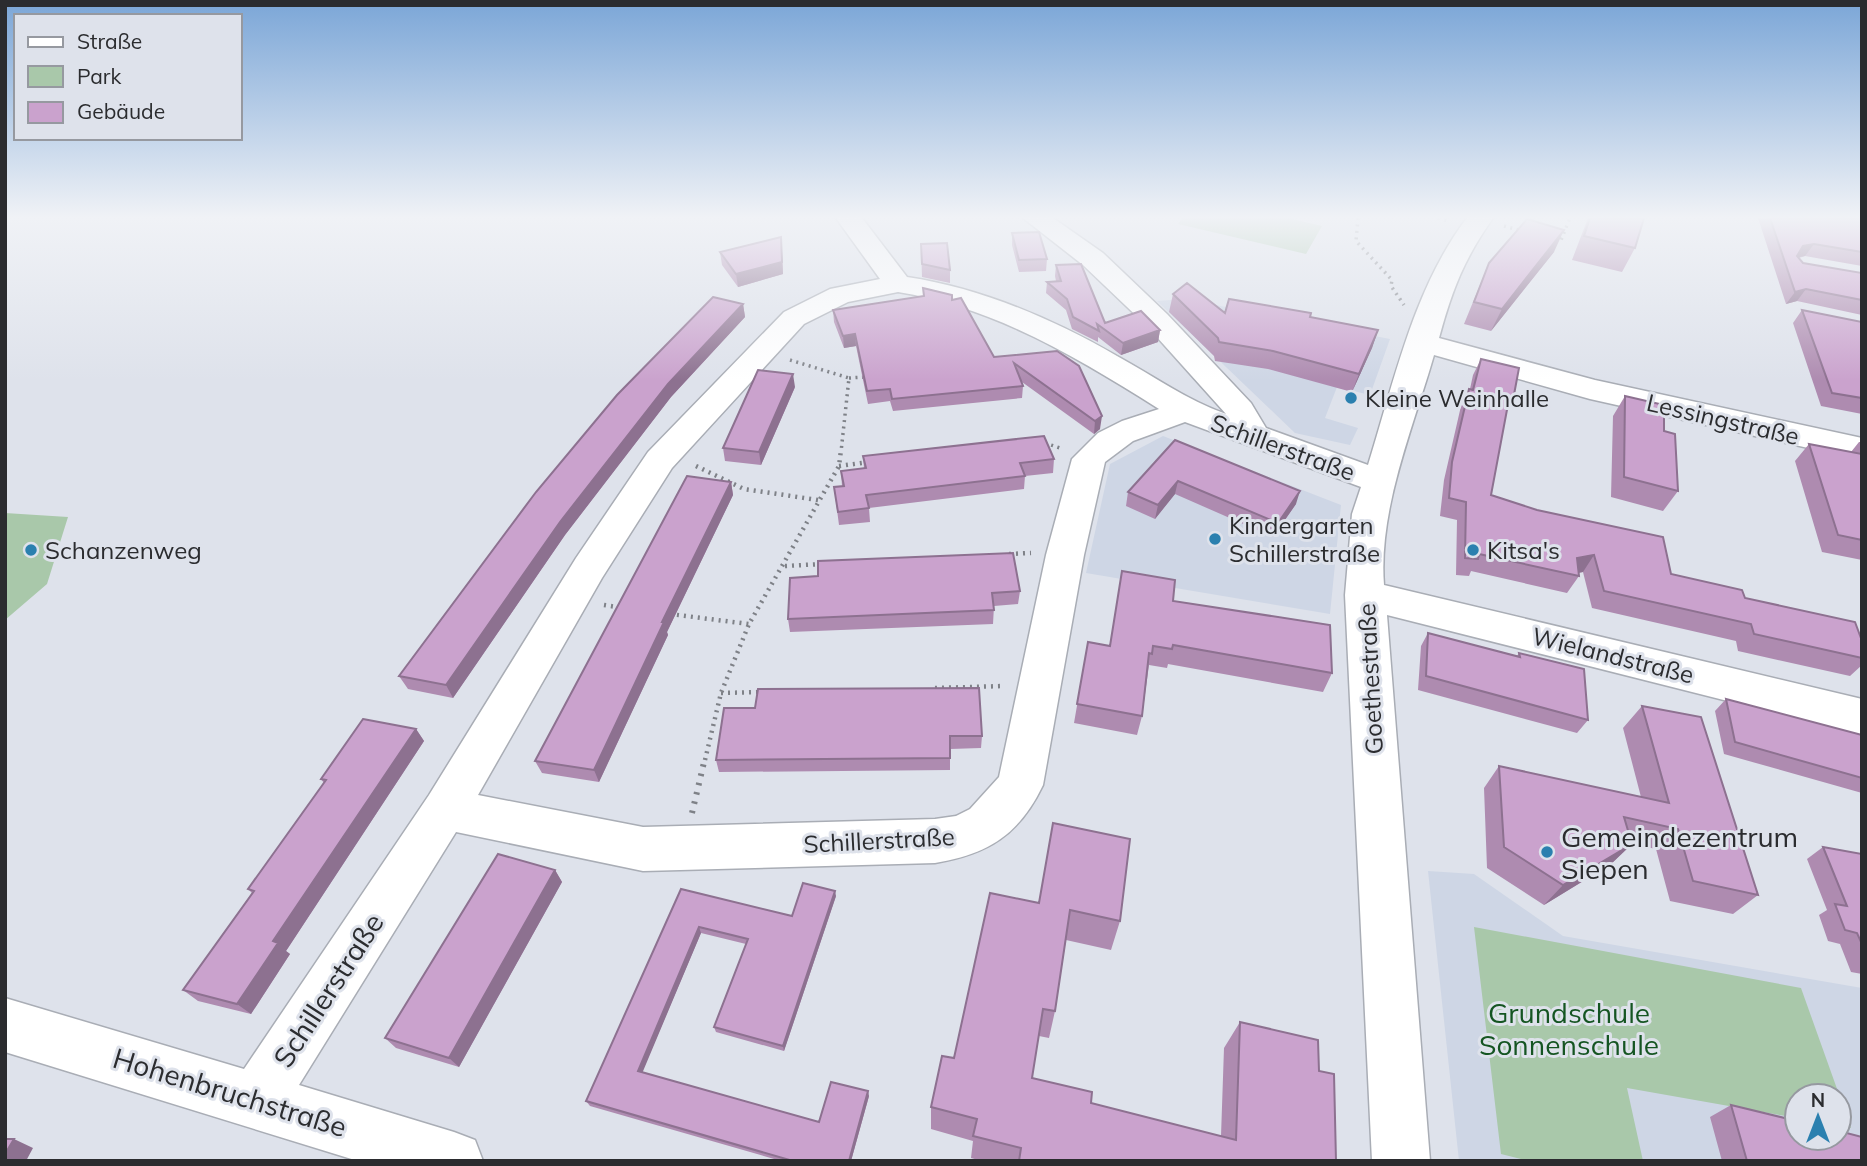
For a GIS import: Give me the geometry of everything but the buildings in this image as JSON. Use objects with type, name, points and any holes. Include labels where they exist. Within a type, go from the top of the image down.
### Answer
[{"type":"street","points":[[889,272],[898,284]]},
{"type":"street","points":[[1107,272],[1157,320],[1240,410],[1253,435]]},
{"type":"street","name":"Goethestraße","points":[[1401,1161],[1364,568],[1370,514],[1438,291],[1447,272]]},
{"type":"street","name":"Schillerstraße","points":[[257,1100],[445,809],[569,601],[652,471],[794,318],[839,295],[898,284],[932,289],[992,308],[1045,330],[1106,362],[1186,411],[1381,482]]},
{"type":"street","name":"Lessingstraße","points":[[1427,329],[1590,389],[1862,449]]},
{"type":"street","name":"Schillerstraße","points":[[445,809],[643,849],[935,841],[962,837],[987,824],[1020,785],[1065,555],[1089,459],[1098,448],[1117,436],[1186,411]]},
{"type":"street","name":"Wielandstraße","points":[[1364,595],[1862,717]]},
{"type":"street","name":"Hohenbruchstraße","points":[[5,1025],[454,1161]]},
{"type":"path","points":[[1385,272],[1392,280],[1391,286],[1403,304],[1427,329]]},
{"type":"path","points":[[762,352],[849,378],[876,376]]},
{"type":"path","points":[[683,848],[721,693],[749,624],[839,466],[849,378]]},
{"type":"path","points":[[1040,442],[1089,459]]},
{"type":"path","points":[[667,452],[744,489],[818,500]]},
{"type":"path","points":[[839,466],[879,461]]},
{"type":"path","points":[[1005,554],[1047,552],[1065,555]]},
{"type":"path","points":[[784,566],[826,564]]},
{"type":"path","points":[[569,601],[625,608]]},
{"type":"path","points":[[666,614],[749,624]]},
{"type":"path","points":[[929,688],[1041,685]]},
{"type":"path","points":[[721,693],[777,691]]},
{"type":"shaded area","points":[[1185,299],[1390,339],[1370,395],[1337,387],[1325,418],[1358,428],[1350,445],[1295,433],[1157,301]]},
{"type":"shaded area","name":"Kindergarten Schillerstraße","points":[[1163,436],[1341,505],[1330,614],[1086,573],[1110,464]]},
{"type":"shaded area","name":"Grundschule Sonnenschule","points":[[1428,871],[1474,874],[1563,936],[1862,988],[1862,1161],[1459,1161]]},
{"type":"green space","name":"Schanzenweg","points":[[5,513],[68,517],[47,584],[5,620]]},
{"type":"green space","name":"Grundschule Sonnenschule","points":[[1474,927],[1801,988],[1835,1082],[1783,1082],[1783,1116],[1627,1088],[1643,1161],[1529,1161],[1501,1154]]},
{"type":"place","name":"Kleine Weinhalle","points":[[1351,398]]},
{"type":"place","name":"Kindergarten Schillerstraße","points":[[1215,539]]},
{"type":"place","name":"Schanzenweg","points":[[31,550]]},
{"type":"place","name":"Kitsa's","points":[[1473,550]]},
{"type":"place","name":"Gemeindezentrum Siepen","points":[[1547,852]]}]
